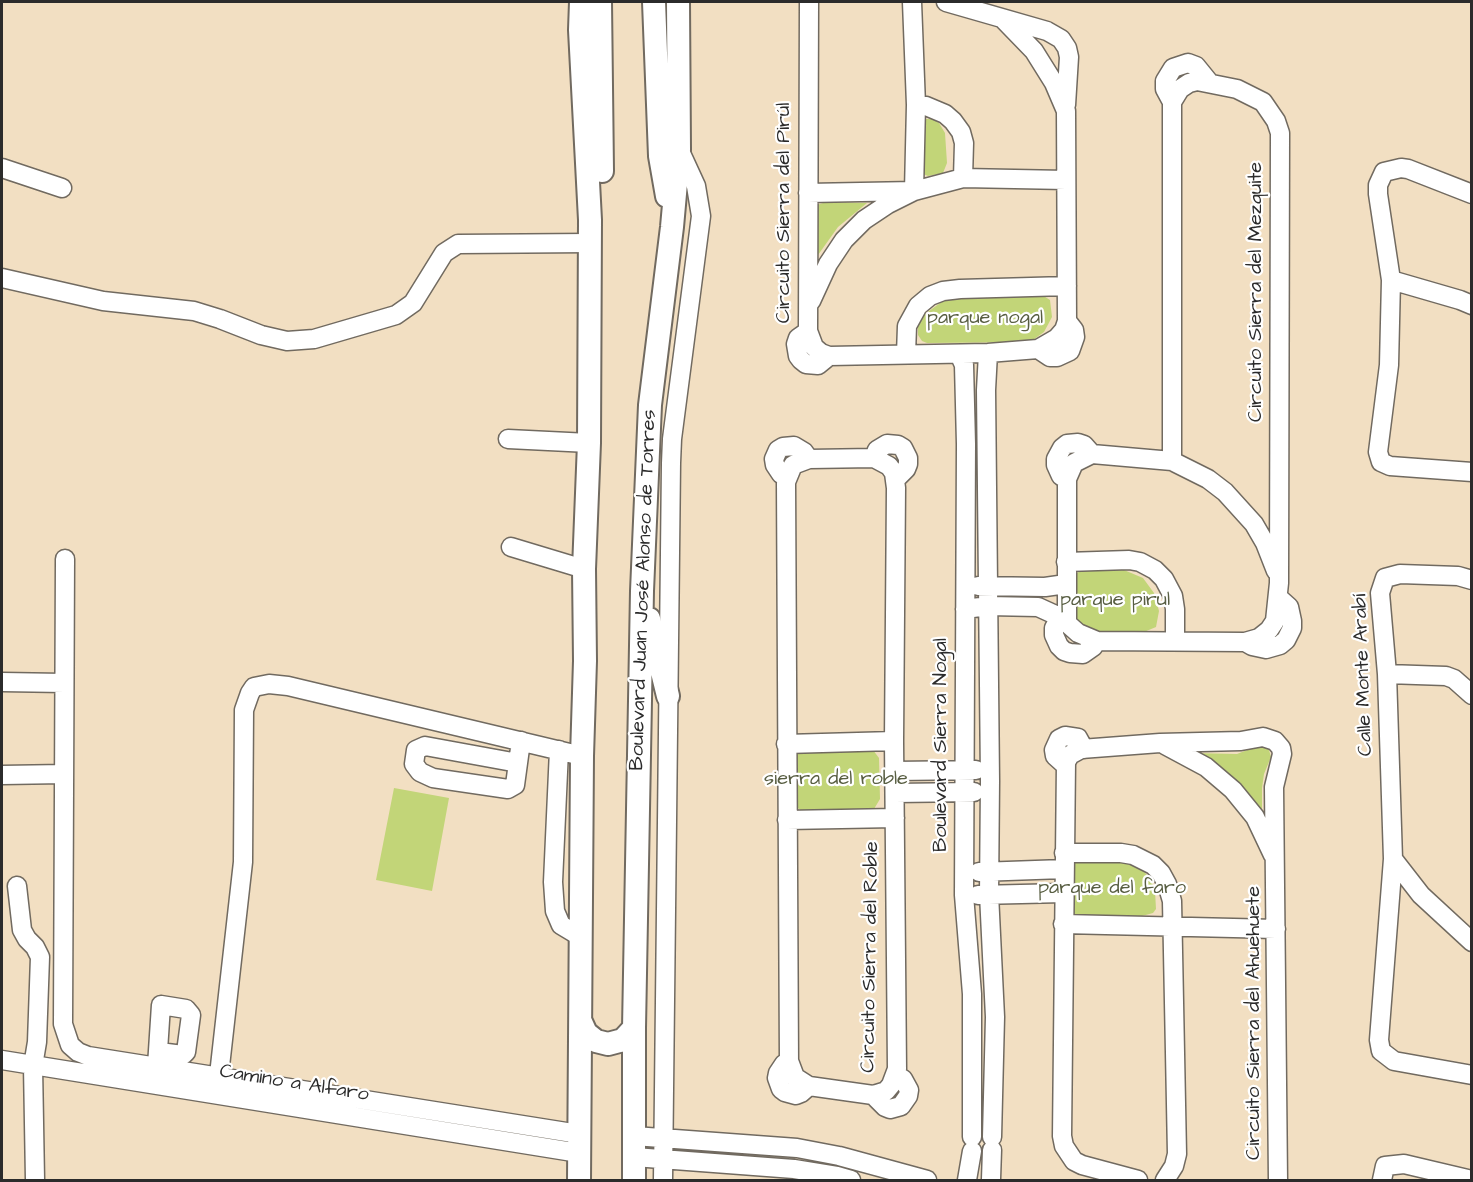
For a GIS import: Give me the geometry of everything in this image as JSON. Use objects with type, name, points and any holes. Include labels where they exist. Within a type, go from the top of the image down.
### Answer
[{"type":"main road","points":[[590,220],[602,168],[600,2]]},
{"type":"main road","points":[[654,2],[660,156],[672,227]]},
{"type":"main road","name":"Boulevard Juan José Alonso de Torres","points":[[634,1180],[634,1028],[642,591],[650,405],[680,149],[678,2]]},
{"type":"main road","points":[[578,7],[590,220],[589,443],[584,569],[579,1180]]},
{"type":"main road","points":[[642,591],[668,696]]},
{"type":"main road","points":[[581,1022],[586,1033],[596,1041],[608,1044],[623,1040],[634,1028]]},
{"type":"street","name":"Circuito Sierra del Pirúl","points":[[809,2],[808,331],[814,347],[820,353],[829,356],[959,354],[1038,349],[1057,338],[1064,330],[1067,321],[1066,111],[1054,82],[1040,60],[1021,36],[1003,19],[946,2]]},
{"type":"street","points":[[912,2],[916,105],[914,191]]},
{"type":"street","points":[[1003,19],[1047,31],[1061,39],[1067,48],[1069,57],[1066,111]]},
{"type":"street","name":"Circuito Sierra del Mezquite","points":[[965,609],[988,606],[1038,608],[1063,620],[1078,633],[1097,641],[1245,642],[1259,638],[1275,621],[1279,591],[1280,133],[1276,121],[1263,102],[1237,88],[1197,81],[1189,83],[1175,94],[1172,102],[1172,460]]},
{"type":"street","points":[[916,105],[936,109],[953,120],[964,143],[963,178]]},
{"type":"street","points":[[663,1180],[672,439],[700,216],[696,186],[680,149]]},
{"type":"street","points":[[2,168],[62,188]]},
{"type":"street","points":[[1472,194],[1408,170],[1395,168],[1384,172],[1378,185],[1392,280],[1389,365],[1378,452],[1381,462],[1390,466],[1472,472]]},
{"type":"street","points":[[808,309],[828,264],[844,240],[864,220],[914,191],[963,178],[1066,180]]},
{"type":"street","points":[[808,193],[914,191]]},
{"type":"street","points":[[2,278],[104,302],[194,311],[261,335],[287,341],[305,340],[396,315],[413,303],[444,253],[458,244],[590,243]]},
{"type":"street","points":[[1392,280],[1472,305]]},
{"type":"street","points":[[906,354],[907,326],[918,306],[936,293],[960,289],[1067,286]]},
{"type":"street","points":[[968,1180],[983,1178],[992,1180],[995,1017],[988,872],[990,770],[986,390],[988,353]]},
{"type":"street","name":"Boulevard Sierra Nogal","points":[[959,354],[964,365],[966,432],[964,895],[972,994],[972,1144],[968,1180]]},
{"type":"street","points":[[508,439],[589,443]]},
{"type":"street","points":[[1063,620],[1066,584],[1067,479],[1074,463],[1092,454],[1172,460],[1208,479],[1240,507],[1265,543],[1279,591]]},
{"type":"street","name":"Circuito Sierra del Roble","points":[[874,458],[889,466],[896,479],[894,741],[896,1075],[886,1091],[873,1095],[809,1086],[795,1077],[789,1061],[786,744],[787,477],[793,465],[809,459],[874,458]]},
{"type":"street","points":[[511,547],[584,569]]},
{"type":"street","points":[[65,559],[63,1024],[70,1045],[78,1052],[88,1056],[158,1059],[219,1076],[579,1144]]},
{"type":"street","points":[[1066,562],[1129,560],[1140,562],[1155,570],[1164,579],[1173,596],[1175,640]]},
{"type":"street","name":"Calle Monte Arabí","points":[[1472,580],[1458,576],[1400,574],[1385,578],[1380,593],[1387,675],[1393,859],[1379,1040],[1381,1051],[1394,1060],[1472,1075]]},
{"type":"street","points":[[965,585],[1045,587],[1066,584]]},
{"type":"street","points":[[1387,675],[1446,676],[1454,679],[1472,695]]},
{"type":"street","points":[[2,682],[64,683]]},
{"type":"street","points":[[219,1076],[243,862],[244,710],[250,693],[255,687],[269,684],[288,686],[582,756]]},
{"type":"street","name":"Circuito Sierra del Ahuehuete","points":[[1138,1180],[1082,1165],[1068,1154],[1062,1136],[1065,765],[1070,755],[1084,748],[1241,741],[1263,737],[1275,741],[1281,748],[1282,754],[1274,788],[1278,1180]]},
{"type":"street","points":[[518,763],[425,746],[416,750],[414,764],[420,772],[433,778],[508,789],[515,784],[518,763],[521,741]]},
{"type":"street","points":[[786,744],[894,741]]},
{"type":"street","name":"Circuito Sierra del Ahuehuete","points":[[1160,743],[1206,767],[1233,790],[1259,825],[1276,865]]},
{"type":"street","points":[[559,750],[553,882],[555,911],[561,925],[581,937]]},
{"type":"street","points":[[895,771],[990,770]]},
{"type":"street","points":[[2,775],[64,774]]},
{"type":"street","points":[[895,793],[964,791],[990,793]]},
{"type":"street","points":[[788,820],[895,818]]},
{"type":"street","points":[[964,873],[988,872],[1121,853],[1143,858],[1161,873],[1171,895],[1177,1154],[1174,1166],[1165,1180]]},
{"type":"street","points":[[1393,859],[1421,895],[1472,942]]},
{"type":"street","points":[[17,886],[22,930],[27,939],[36,947],[40,957],[37,1042],[33,1066],[35,1180]]},
{"type":"street","points":[[964,895],[1064,893]]},
{"type":"street","points":[[1064,924],[1276,929]]},
{"type":"street","name":"Camino a Alfaro","points":[[2,1060],[579,1144]]},
{"type":"street","points":[[634,1147],[662,1138],[797,1148],[839,1156],[927,1180]]},
{"type":"street","points":[[634,1147],[662,1160],[794,1169],[851,1180]]},
{"type":"street","points":[[1382,1180],[1385,1166],[1404,1164],[1472,1180]]},
{"type":"green space","points":[[933,119],[939,123],[945,133],[947,163],[943,173],[928,176],[921,173],[923,121]]},
{"type":"green space","points":[[826,202],[867,203],[838,227],[813,262],[817,205]]},
{"type":"green space","name":"parque nogal","points":[[1042,295],[1050,300],[1052,317],[1044,332],[1030,342],[927,343],[922,341],[918,335],[918,326],[925,314],[947,298]]},
{"type":"green space","name":"parque pirul","points":[[1124,570],[1143,578],[1154,593],[1159,611],[1156,627],[1144,632],[1083,631],[1070,617],[1073,575],[1081,571]]},
{"type":"green space","points":[[1260,745],[1269,750],[1271,757],[1264,774],[1262,788],[1262,827],[1192,753],[1237,754]]},
{"type":"green space","name":"sierra del roble","points":[[873,750],[879,758],[880,799],[874,809],[869,811],[802,811],[795,806],[795,752]]},
{"type":"green space","points":[[394,788],[449,798],[432,891],[376,880]]},
{"type":"green space","name":"parque del faro","points":[[1078,861],[1126,862],[1141,868],[1151,880],[1155,891],[1156,909],[1153,913],[1142,916],[1082,917],[1073,913],[1069,867]]}]
